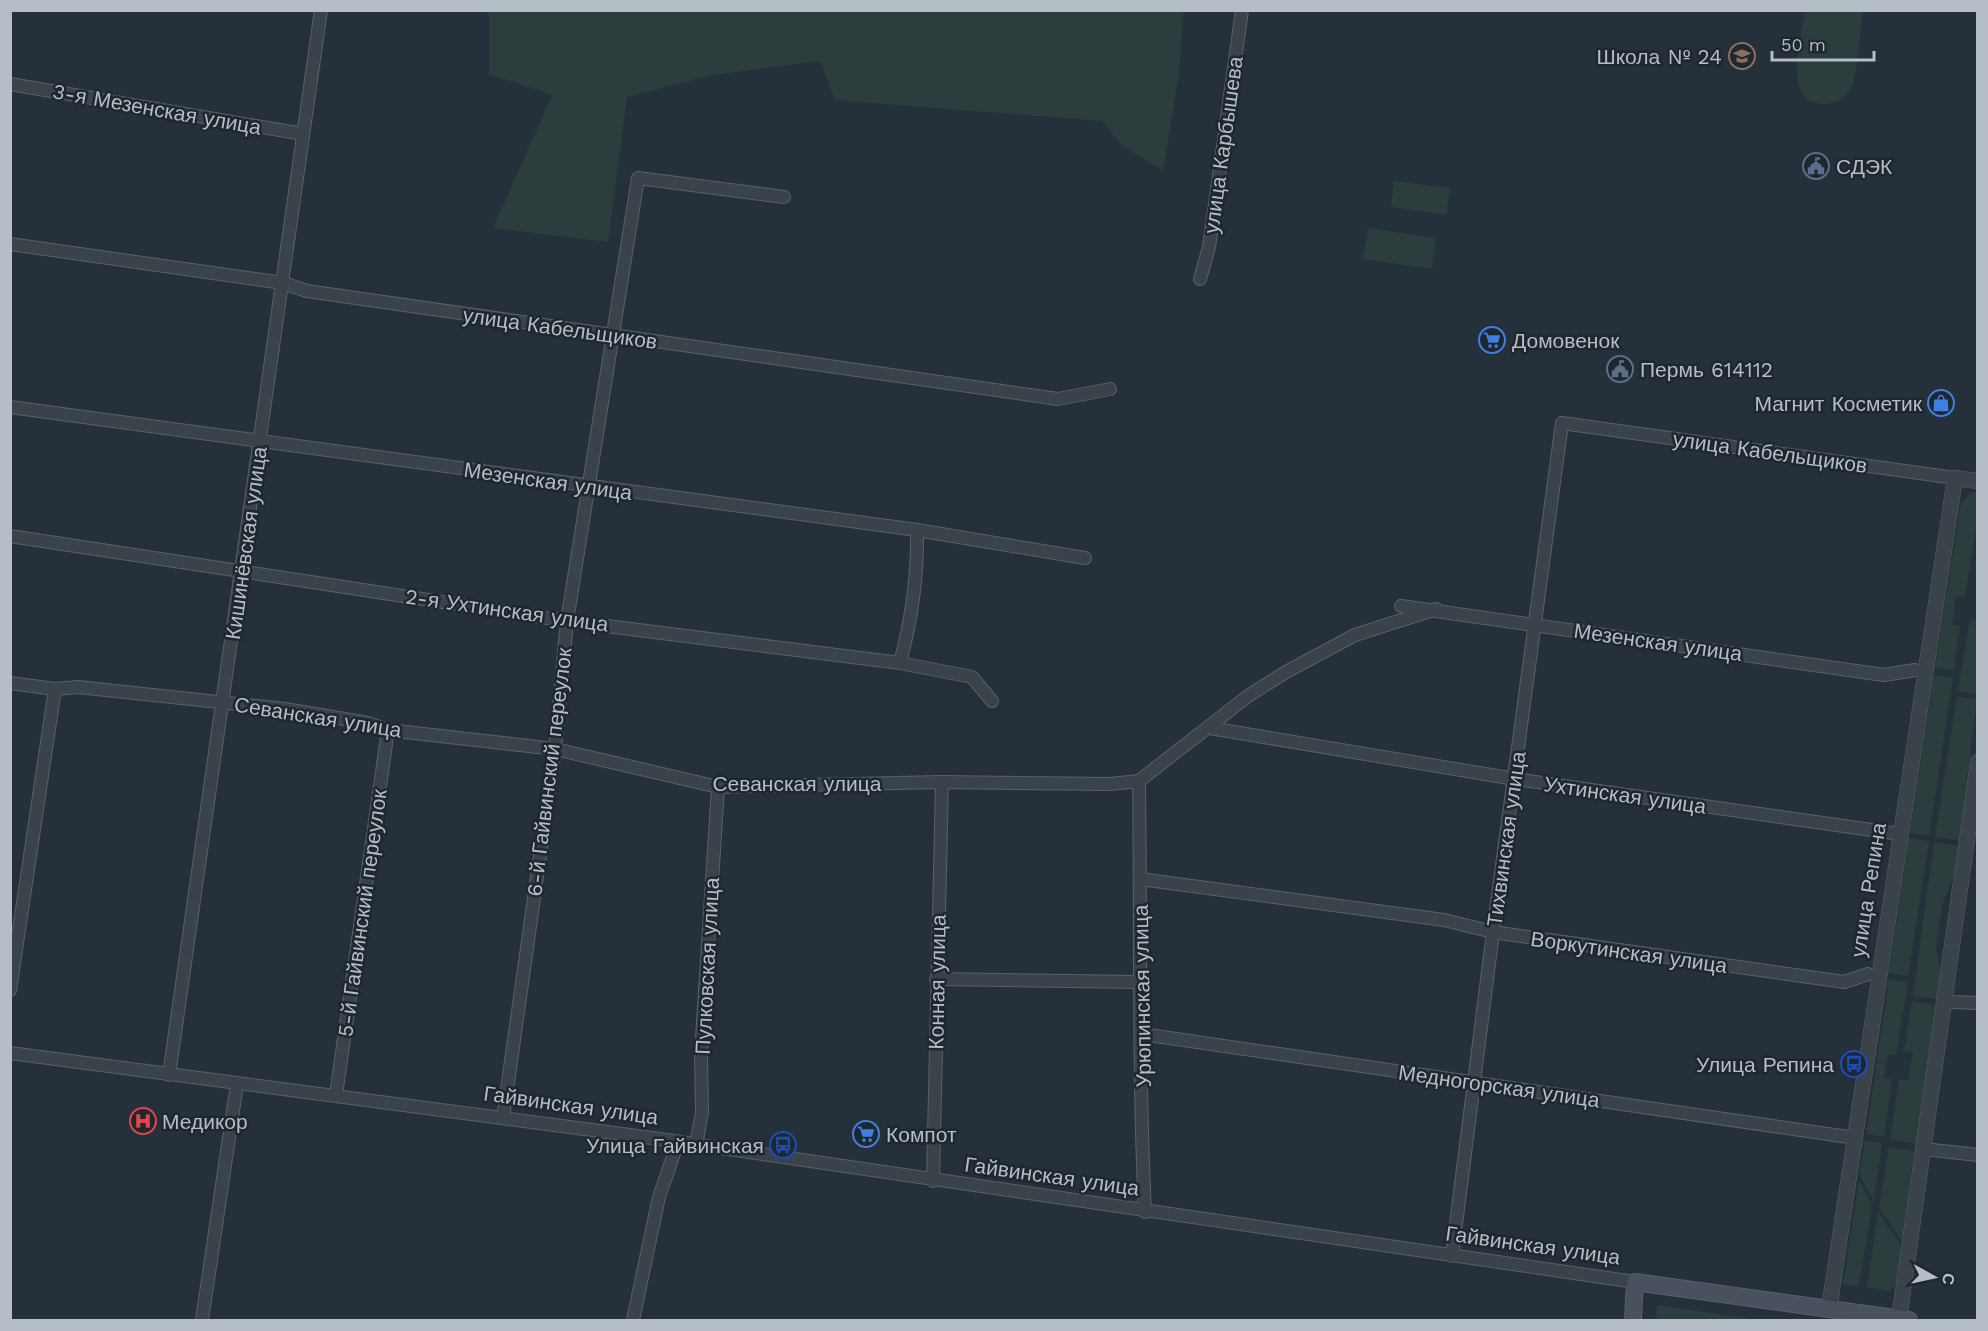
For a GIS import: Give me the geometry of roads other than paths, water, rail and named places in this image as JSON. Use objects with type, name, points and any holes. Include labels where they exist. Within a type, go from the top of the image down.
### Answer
[{"type":"main road","name":"Гайвинская улица","points":[[1635,1282],[1904,1320]]},
{"type":"main road","points":[[1633,1320],[1635,1282]]},
{"type":"street","name":"Кишинёвская улица","points":[[170,1075],[321,10]]},
{"type":"street","name":"улица Карбышева","points":[[1200,279],[1209,248],[1242,10]]},
{"type":"street","name":"3-я Мезенская улица","points":[[10,84],[303,134]]},
{"type":"street","name":"6-й Гайвинский переулок","points":[[503,1119],[555,749],[567,621],[638,178],[784,197]]},
{"type":"street","name":"улица Кабельщиков","points":[[10,244],[283,283],[307,291],[1058,399],[1110,389]]},
{"type":"street","name":"Мезенская улица","points":[[10,407],[261,443],[917,530],[1085,558]]},
{"type":"street","name":"улица Кабельщиков","points":[[1562,423],[1977,481]]},
{"type":"street","name":"Тихвинская улица","points":[[1452,1256],[1562,423]]},
{"type":"street","name":"улица Репина","points":[[1829,1309],[1955,478]]},
{"type":"street","points":[[900,663],[912,620],[916,591],[917,530]]},
{"type":"street","name":"2-я Ухтинская улица","points":[[10,536],[567,621],[900,663],[972,677],[992,701]]},
{"type":"street","name":"Мезенская улица","points":[[1401,606],[1436,609],[1884,675],[1915,670]]},
{"type":"street","points":[[1140,781],[1248,696],[1325,651],[1355,635],[1436,609]]},
{"type":"street","name":"Севанская улица","points":[[10,683],[55,690],[78,687],[224,702],[368,723],[388,730],[555,749],[718,787],[942,782],[1110,784],[1140,781]]},
{"type":"street","points":[[10,990],[55,690]]},
{"type":"street","name":"Ухтинская улица","points":[[1210,728],[1515,779],[1900,834]]},
{"type":"street","name":"5-й Гайвинский переулок","points":[[336,1095],[388,730]]},
{"type":"street","points":[[1904,1320],[1924,1149],[1972,844],[1977,762]]},
{"type":"street","name":"Урюпинская улица","points":[[1140,781],[1139,982],[1142,1034],[1144,1212]]},
{"type":"street","name":"Конная улица","points":[[933,1181],[942,782]]},
{"type":"street","name":"Пулковская улица","points":[[696,1145],[702,1112],[701,1054],[718,787]]},
{"type":"street","name":"Воркутинская улица","points":[[1140,879],[1444,920],[1493,932],[1844,982],[1868,974]]},
{"type":"street","points":[[936,979],[1139,982]]},
{"type":"street","points":[[1953,1002],[1977,1003]]},
{"type":"street","name":"Медногорская улица","points":[[1142,1034],[1855,1138]]},
{"type":"street","name":"Гайвинская улица","points":[[10,1053],[678,1142],[1144,1212],[1635,1282]]},
{"type":"street","points":[[202,1320],[237,1084]]},
{"type":"street","points":[[633,1320],[659,1197],[678,1142]]},
{"type":"street","points":[[1924,1149],[1977,1155]]},
{"type":"place","name":"Школа № 24","points":[[1742,56]]},
{"type":"place","name":"СДЭК","points":[[1816,166]]},
{"type":"place","name":"Домовенок","points":[[1492,340]]},
{"type":"place","name":"Пермь 614112","points":[[1620,369]]},
{"type":"place","name":"Магнит Косметик","points":[[1941,403]]},
{"type":"place","name":"Улица Репина","points":[[1854,1064]]},
{"type":"place","name":"Медикор","points":[[143,1121]]},
{"type":"place","name":"Компот","points":[[866,1134]]},
{"type":"place","name":"Улица Гайвинская","points":[[783,1145]]}]
